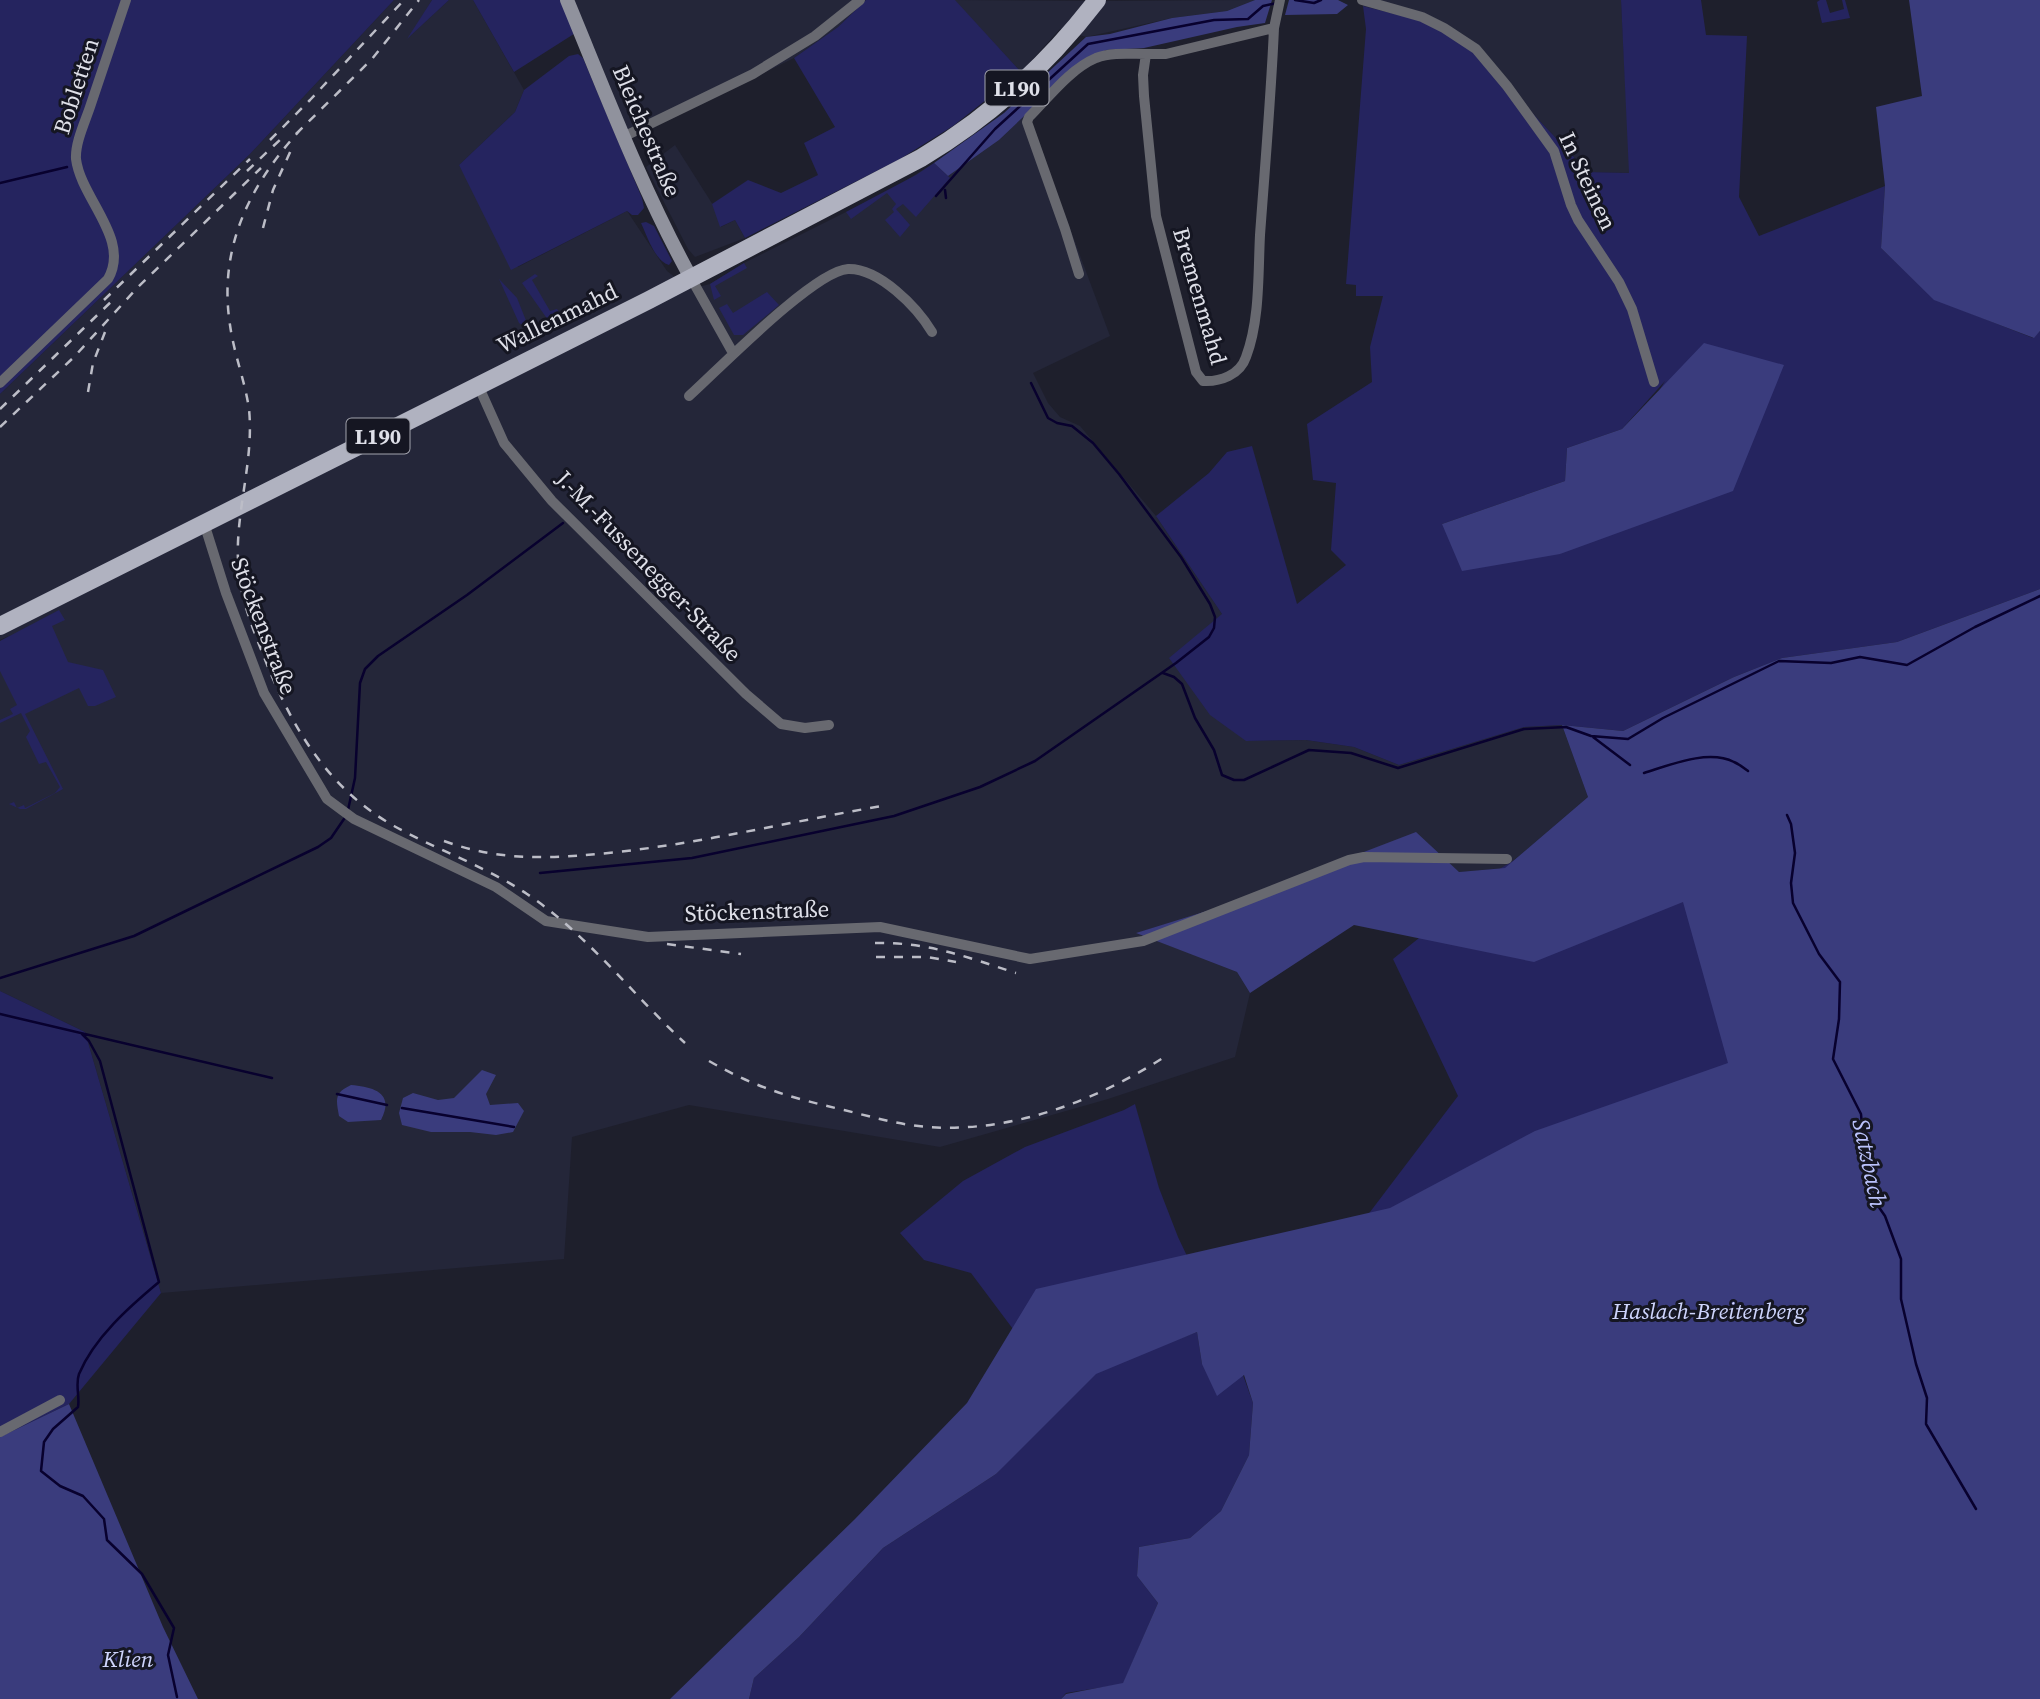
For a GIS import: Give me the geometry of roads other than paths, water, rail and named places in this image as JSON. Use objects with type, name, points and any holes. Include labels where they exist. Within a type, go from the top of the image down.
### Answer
[{"type":"main road","name":"Bleichestraße","points":[[567,0],[623,137],[691,278]]},
{"type":"main road","name":"Wallenmahd","points":[[0,626],[882,180],[945,144],[1002,101],[1036,70],[1079,24],[1097,0]]},
{"type":"street","name":"Bobletten","points":[[0,383],[113,271],[115,255],[111,240],[80,174],[76,157],[126,0]]},
{"type":"street","points":[[623,137],[753,74],[815,36],[860,0]]},
{"type":"street","name":"In Steinen","points":[[1362,0],[1422,17],[1444,28],[1476,49],[1507,86],[1554,151],[1574,212],[1619,282],[1632,309],[1654,382]]},
{"type":"street","name":"Bremenmahd","points":[[1146,54],[1143,96],[1156,216],[1196,372],[1203,381],[1213,382],[1226,378],[1246,359],[1254,316],[1274,28],[1278,6]]},
{"type":"street","points":[[1079,275],[1027,121],[1029,117],[1077,70],[1106,56],[1166,54],[1274,28]]},
{"type":"street","points":[[689,396],[733,353],[814,284],[836,271],[862,271],[889,285],[925,320],[932,332]]},
{"type":"street","points":[[691,278],[733,353]]},
{"type":"street","name":"J.-M.-Fussenegger-Straße","points":[[478,385],[504,443],[552,501],[746,694],[781,724],[805,728],[829,725]]},
{"type":"street","name":"Stöckenstraße","points":[[204,523],[226,593],[264,693],[327,799],[354,819],[496,887],[547,921],[648,937],[880,927],[1030,959],[1143,942],[1349,860],[1364,857],[1507,859]]},
{"type":"street","points":[[0,1432],[60,1400]]},
{"type":"waterway","points":[[1295,0],[1314,3],[1321,0]]},
{"type":"waterway","points":[[936,196],[995,129],[1088,44],[1214,20],[1248,19],[1263,6],[1277,3]]},
{"type":"waterway","points":[[0,183],[67,167]]},
{"type":"waterway","points":[[945,190],[946,198]]},
{"type":"waterway","points":[[540,873],[692,858],[894,816],[980,787],[1035,761],[1209,637],[1214,628],[1215,617],[1181,557],[1093,443],[1072,426],[1048,418],[1031,383]]},
{"type":"waterway","points":[[348,810],[355,778],[360,683],[365,669],[378,656],[467,595],[563,523]]},
{"type":"waterway","points":[[1163,673],[1182,684],[1195,718],[1214,750],[1222,775],[1234,780],[1244,780],[1309,750],[1351,753],[1398,768],[1524,729],[1566,727],[1591,736],[1628,739],[1663,718],[1779,661],[1831,663],[1860,657],[1907,665],[1975,627],[2040,596]]},
{"type":"waterway","name":"Satzbach","points":[[1593,737],[1630,765]]},
{"type":"waterway","name":"Satzbach","points":[[1644,773],[1689,760],[1713,757],[1724,758],[1748,771]]},
{"type":"waterway","name":"Satzbach","points":[[1787,815],[1795,853],[1791,883],[1793,903],[1819,954],[1840,982],[1839,1019],[1833,1059],[1861,1114],[1864,1149],[1874,1168],[1876,1203],[1885,1216],[1901,1259],[1901,1299],[1927,1398],[1926,1424],[1976,1509]]},
{"type":"waterway","points":[[0,978],[134,936],[318,847],[331,838],[346,816]]},
{"type":"waterway","points":[[0,1014],[272,1078]]},
{"type":"waterway","points":[[82,1034],[100,1061],[159,1282],[113,1324],[94,1348],[79,1374],[78,1407],[53,1429],[44,1442],[41,1471],[60,1486],[83,1496],[104,1519],[107,1540],[142,1574],[174,1628],[168,1655],[177,1697]]},
{"type":"waterway","points":[[337,1094],[387,1105]]},
{"type":"waterway","points":[[402,1108],[514,1127]]},
{"type":"railway","points":[[270,140],[404,0]]},
{"type":"railway","points":[[296,134],[372,59],[419,0]]},
{"type":"railway","points":[[302,128],[283,149],[253,194],[242,218],[229,269],[230,325],[249,409],[250,431],[238,564],[241,586],[257,640],[299,731],[314,753],[349,793],[394,826],[495,875],[549,910],[570,927],[685,1043]]},
{"type":"railway","points":[[247,171],[283,137]]},
{"type":"railway","points":[[263,228],[273,190],[291,150]]},
{"type":"railway","points":[[104,300],[250,159]]},
{"type":"railway","points":[[0,427],[74,357],[138,287],[261,168]]},
{"type":"railway","points":[[0,409],[116,297]]},
{"type":"railway","points":[[88,392],[93,363],[105,332]]},
{"type":"railway","points":[[444,841],[509,856],[595,854],[684,843],[882,806]]},
{"type":"railway","points":[[875,943],[930,948],[1016,973]]},
{"type":"railway","points":[[667,944],[741,954]]},
{"type":"railway","points":[[876,957],[927,957],[956,962]]},
{"type":"railway","points":[[709,1061],[759,1085],[808,1101],[907,1124],[959,1128],[991,1125],[1052,1111],[1111,1087],[1166,1056]]},
{"type":"park label","name":"Haslach-Breitenberg","points":[[1709,1311]]},
{"type":"park label","name":"Klien","points":[[128,1659]]}]
